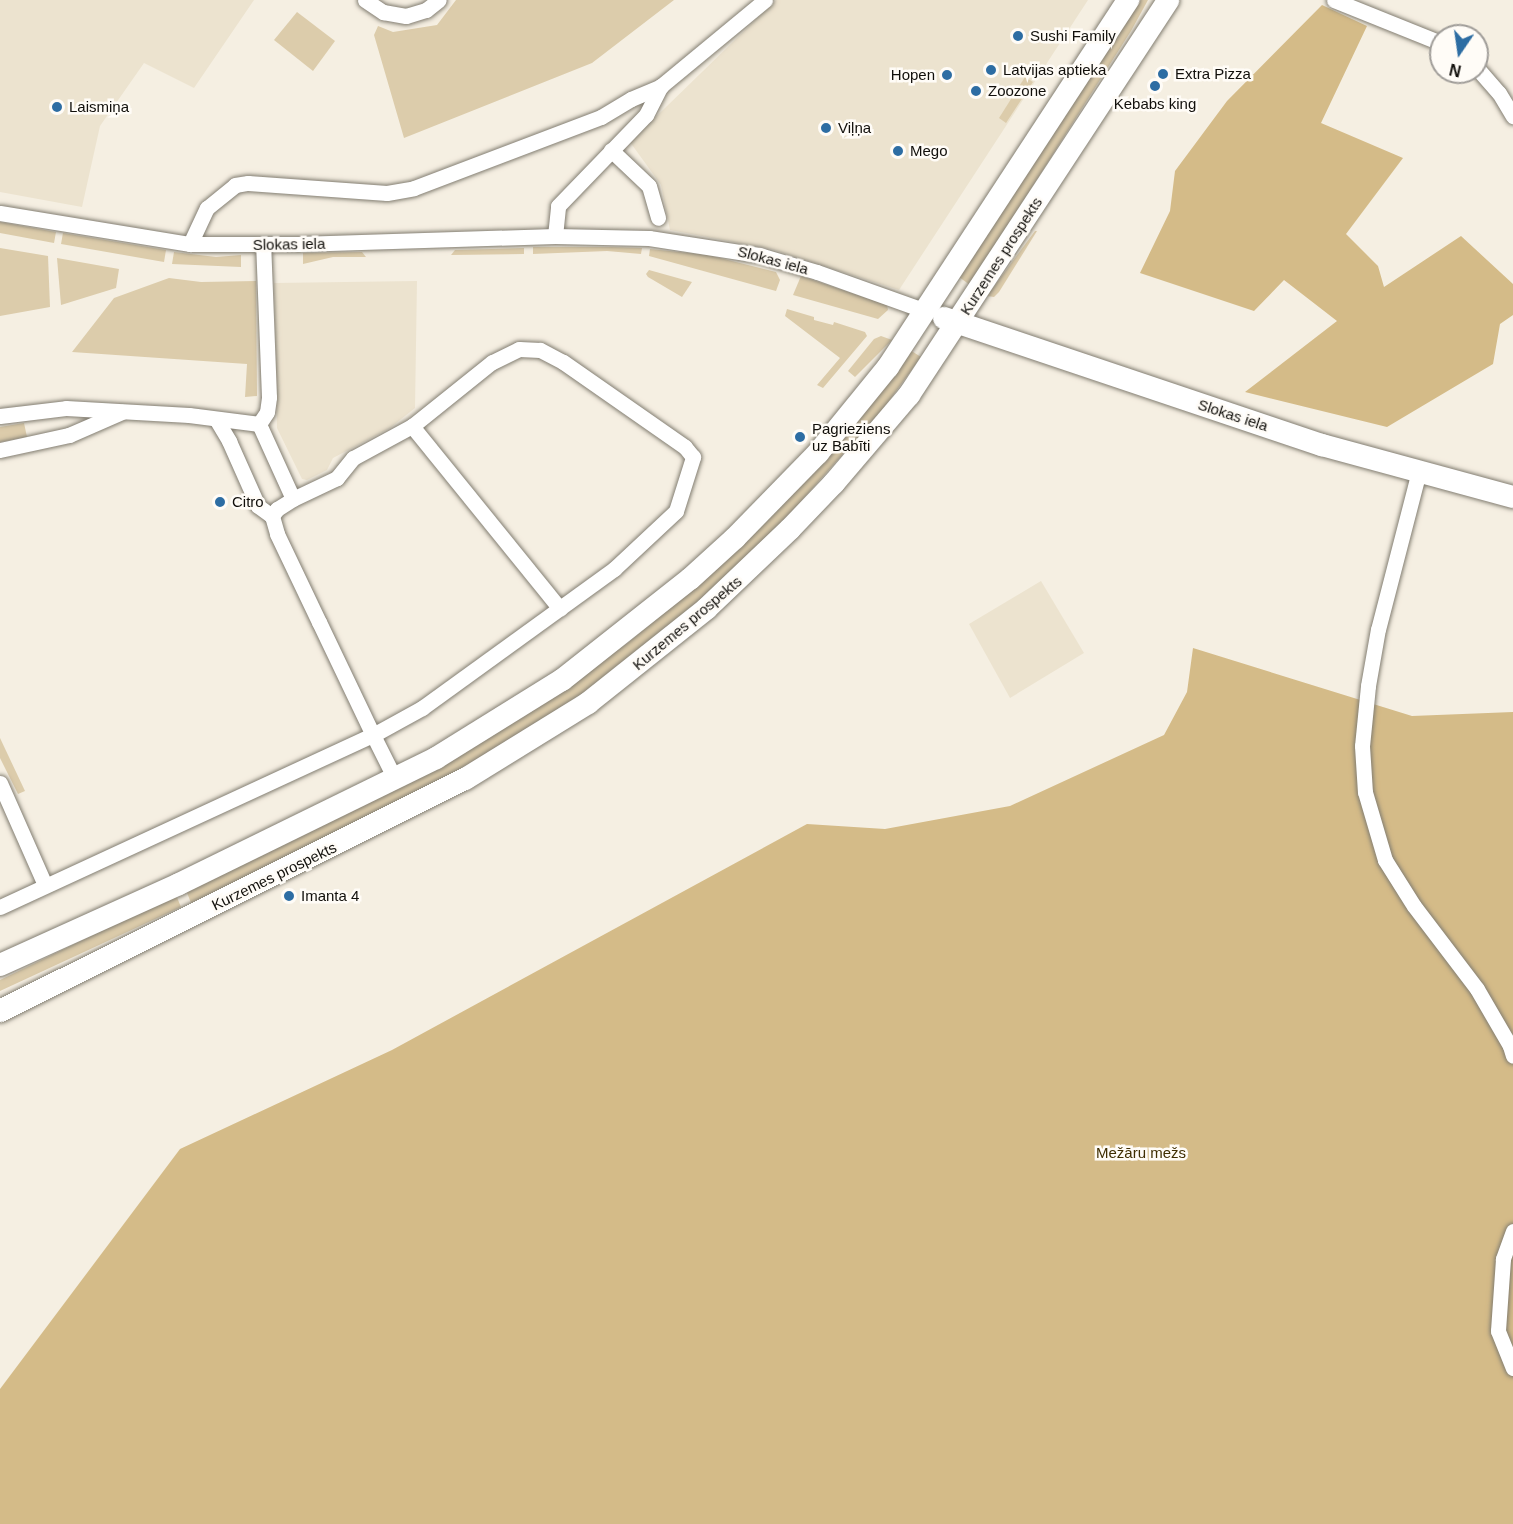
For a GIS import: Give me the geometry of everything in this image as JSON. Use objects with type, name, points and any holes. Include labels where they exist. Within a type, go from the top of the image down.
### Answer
[{"type":"main road","points":[[0,965],[179,884],[395,779],[474,736],[545,691],[603,650],[690,579],[735,538],[818,453],[888,367],[1128,0]]},
{"type":"main road","name":"Kurzemes prospekts","points":[[0,1011],[423,801],[508,754],[588,703],[706,609],[790,530],[875,436],[909,394],[1168,0]]},
{"type":"main road","name":"Slokas iela","points":[[926,311],[1322,445],[1513,497]]},
{"type":"street","points":[[365,0],[383,12],[406,16],[426,10],[439,0]]},
{"type":"street","points":[[190,244],[207,208],[235,185],[248,183],[387,193],[414,188],[601,117],[631,99],[661,86],[765,0]]},
{"type":"street","points":[[1334,0],[1429,38]]},
{"type":"street","points":[[1489,82],[1513,116]]},
{"type":"street","points":[[555,236],[555,212],[558,206],[652,108],[661,86]]},
{"type":"street","points":[[611,150],[649,186],[658,218]]},
{"type":"street","name":"Slokas iela","points":[[0,213],[190,244],[555,236],[649,238],[721,247],[795,265],[926,311]]},
{"type":"street","points":[[259,424],[267,412],[269,397],[262,244]]},
{"type":"street","points":[[0,907],[373,735],[422,708],[615,569],[676,511],[693,457],[685,447],[563,362],[540,350],[528,349],[509,352],[492,362],[412,426],[352,459],[337,478],[293,499],[277,509],[272,516]]},
{"type":"street","points":[[0,416],[66,408],[125,410],[259,424]]},
{"type":"street","points":[[0,450],[69,435],[125,410]]},
{"type":"street","points":[[216,419],[229,441],[258,506],[272,516],[277,534],[395,779]]},
{"type":"street","points":[[259,424],[293,499]]},
{"type":"street","points":[[412,426],[560,609]]},
{"type":"street","points":[[1419,471],[1378,628],[1368,686],[1362,746],[1365,792],[1385,860],[1414,906],[1477,989],[1510,1046],[1513,1056]]},
{"type":"street","points":[[0,783],[45,885]]},
{"type":"street","points":[[1513,1232],[1503,1259],[1498,1330],[1513,1368]]},
{"type":"shaded area","name":"Laismiņa","points":[[0,0],[254,0],[194,88],[144,63],[100,126],[82,207],[0,192]]},
{"type":"shaded area","points":[[456,0],[674,0],[592,63],[404,138],[374,35],[378,26],[393,32],[437,25]]},
{"type":"shaded area","points":[[776,0],[1088,0],[899,290],[771,249],[670,230],[661,185],[630,142]]},
{"type":"shaded area","points":[[1141,0],[1148,0],[1131,31],[970,285],[959,277]]},
{"type":"shaded area","points":[[297,12],[335,41],[313,71],[274,40]]},
{"type":"shaded area","points":[[1025,77],[1033,82],[1006,123],[999,118]]},
{"type":"shaded area","points":[[0,222],[56,232],[54,243],[0,233]]},
{"type":"shaded area","points":[[1037,231],[999,292],[994,297],[987,296]]},
{"type":"shaded area","points":[[63,233],[166,250],[164,262],[61,244]]},
{"type":"shaded area","points":[[533,247],[642,248],[641,254],[607,251],[533,254]]},
{"type":"shaded area","points":[[0,248],[48,256],[50,307],[0,316]]},
{"type":"shaded area","points":[[524,248],[524,254],[451,255],[455,250]]},
{"type":"shaded area","points":[[650,249],[708,255],[776,272],[780,280],[776,291],[649,256]]},
{"type":"shaded area","points":[[174,252],[216,257],[241,255],[241,267],[172,264]]},
{"type":"shaded area","points":[[362,252],[366,257],[333,257],[303,264],[303,253]]},
{"type":"shaded area","points":[[57,258],[119,269],[116,288],[61,305]]},
{"type":"shaded area","points":[[649,270],[692,282],[682,297],[648,277],[646,274]]},
{"type":"shaded area","points":[[801,276],[887,305],[888,310],[878,319],[793,295]]},
{"type":"shaded area","points":[[169,278],[201,282],[256,281],[257,396],[245,397],[247,364],[72,352],[114,298]]},
{"type":"shaded area","points":[[417,281],[415,408],[390,428],[333,458],[327,470],[307,480],[302,479],[277,428],[274,283]]},
{"type":"shaded area","points":[[787,309],[814,317],[814,320],[833,325],[834,322],[865,332],[867,336],[823,388],[817,385],[840,358],[785,316]]},
{"type":"shaded area","points":[[881,336],[892,340],[855,377],[848,371],[874,339]]},
{"type":"shaded area","points":[[910,350],[921,357],[883,409],[794,509],[711,591],[589,689],[482,757],[407,799],[191,903],[186,890],[577,679],[629,642],[709,575]]},
{"type":"shaded area","points":[[24,423],[27,437],[0,442],[0,427]]},
{"type":"shaded area","points":[[1041,581],[1084,653],[1010,698],[969,624]]},
{"type":"shaded area","points":[[0,738],[25,791],[18,794],[0,758]]},
{"type":"shaded area","points":[[176,895],[181,907],[0,991],[0,980]]},
{"type":"green space","points":[[1322,5],[1367,26],[1321,123],[1403,158],[1346,234],[1378,266],[1384,287],[1461,236],[1513,284],[1513,315],[1500,324],[1493,364],[1387,427],[1245,392],[1337,321],[1284,280],[1254,311],[1140,273],[1170,211],[1175,171],[1227,101]]},
{"type":"green space","name":"Mežāru mežs","points":[[1193,648],[1412,716],[1513,712],[1513,1524],[0,1524],[0,1389],[180,1149],[392,1050],[807,824],[885,829],[1010,806],[1164,735],[1187,692]]},
{"type":"place","name":"Sushi Family","points":[[1018,36]]},
{"type":"place","name":"Latvijas aptieka","points":[[991,70]]},
{"type":"place","name":"Extra Pizza","points":[[1163,74]]},
{"type":"place","name":"Hopen","points":[[947,75]]},
{"type":"place","name":"Kebabs king","points":[[1155,86]]},
{"type":"place","name":"Zoozone","points":[[976,91]]},
{"type":"place","name":"Laismiņa","points":[[57,107]]},
{"type":"place","name":"Viļņa","points":[[826,128]]},
{"type":"place","name":"Mego","points":[[898,151]]},
{"type":"place","name":"Pagrieziens uz Babīti","points":[[800,437]]},
{"type":"place","name":"Citro","points":[[220,502]]},
{"type":"place","name":"Imanta 4","points":[[289,896]]}]
